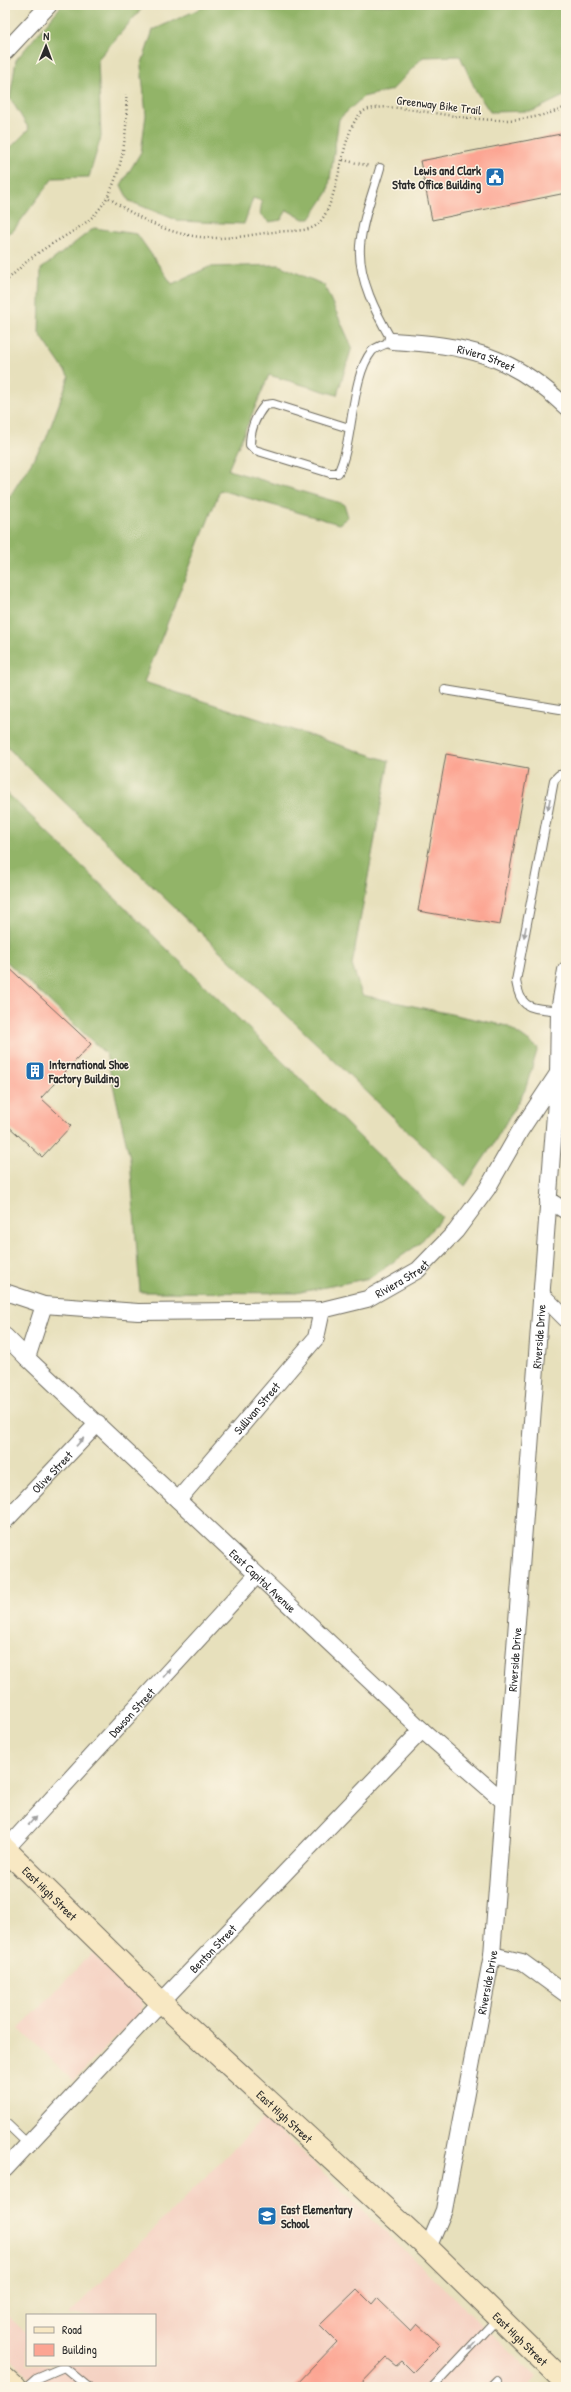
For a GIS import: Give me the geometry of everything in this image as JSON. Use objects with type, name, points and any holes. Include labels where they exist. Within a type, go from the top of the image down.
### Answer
[{"type":"main road","name":"East High Street","points":[[5,1849],[161,2002],[428,2248],[566,2383]]},
{"type":"street","points":[[5,52],[49,5]]},
{"type":"street","name":"Riviera Street","points":[[392,341],[453,346],[505,361],[547,388],[566,407]]},
{"type":"street","points":[[562,1073],[559,1011],[566,970]]},
{"type":"street","name":"Riviera Street","points":[[44,1305],[138,1312],[322,1310],[367,1300],[418,1270],[456,1231],[487,1189],[520,1131],[562,1073]]},
{"type":"street","name":"Riverside Drive","points":[[428,2248],[444,2210],[492,1955],[502,1800],[516,1652],[548,1200],[562,1073]]},
{"type":"street","points":[[548,1200],[566,1211]]},
{"type":"street","points":[[5,1292],[44,1305],[26,1358]]},
{"type":"street","points":[[541,1294],[566,1319]]},
{"type":"street","name":"Sullivan Street","points":[[178,1500],[316,1338],[322,1310]]},
{"type":"street","name":"East Capitol Avenue","points":[[5,1336],[26,1358],[98,1423],[422,1730],[502,1800]]},
{"type":"street","name":"Olive Street","points":[[5,1521],[98,1423]]},
{"type":"street","name":"Dawson Street","points":[[5,1849],[257,1575]]},
{"type":"street","name":"Benton Street","points":[[5,2169],[161,2002],[422,1730]]},
{"type":"street","points":[[492,1955],[522,1962],[566,1994]]},
{"type":"lane","points":[[349,428],[273,404],[265,405],[257,416],[250,435],[250,446],[255,450],[330,473],[338,473],[343,462],[349,428],[364,366],[373,350],[392,341],[381,321],[362,272],[360,245],[380,168]]},
{"type":"lane","points":[[445,690],[566,710]]},
{"type":"lane","points":[[559,1011],[528,1006],[518,997],[516,981],[554,780],[559,775],[566,774]]},
{"type":"lane","points":[[5,2122],[28,2144]]},
{"type":"lane","points":[[433,2387],[498,2317]]},
{"type":"lane","points":[[12,2384],[36,2379],[64,2366],[88,2387]]},
{"type":"path","points":[[5,282],[34,256],[90,219],[109,198],[119,167],[128,117],[126,94]]},
{"type":"path","name":"Greenway Bike Trail","points":[[109,198],[155,225],[177,234],[200,237],[235,237],[310,229],[322,219],[331,205],[343,160],[346,139],[352,124],[359,115],[368,109],[401,108],[502,121],[528,120],[566,107]]},
{"type":"path","points":[[343,160],[380,168]]},
{"type":"shaded area","points":[[92,1953],[140,1998],[143,2004],[141,2011],[74,2081],[19,2029]]},
{"type":"shaded area","name":"East Elementary School","points":[[265,2117],[537,2377],[528,2387],[41,2387],[5,2354],[5,2312],[26,2332],[26,2366],[156,2366],[156,2314],[69,2314]]},
{"type":"green space","points":[[62,5],[145,5],[98,59],[101,137],[89,177],[53,178],[13,231],[5,234],[5,153],[29,129],[10,98],[16,60]]},
{"type":"green space","points":[[208,5],[566,5],[566,95],[533,111],[490,112],[476,91],[460,56],[423,57],[392,90],[363,97],[339,119],[328,192],[310,219],[303,219],[287,210],[281,220],[269,222],[260,214],[262,201],[253,198],[244,224],[179,221],[129,201],[121,185],[141,152],[146,115],[141,66],[153,30]]},
{"type":"green space","points":[[94,228],[137,234],[172,284],[209,267],[279,265],[324,285],[352,347],[337,395],[269,375],[228,470],[344,504],[348,517],[339,524],[220,490],[144,682],[389,761],[352,965],[362,995],[507,1026],[538,1048],[525,1090],[492,1146],[465,1186],[5,745],[5,504],[46,439],[69,377],[39,333],[41,269]]},
{"type":"green space","points":[[5,791],[442,1217],[419,1244],[370,1278],[296,1293],[140,1292],[130,1159],[106,1054],[5,960]]},
{"type":"building","name":"Lewis and Clark State Office Building","points":[[566,133],[566,193],[432,220],[420,161]]},
{"type":"building","points":[[446,754],[528,769],[500,925],[418,911]]},
{"type":"building","name":"International Shoe Factory Building","points":[[5,964],[91,1044],[41,1098],[71,1126],[42,1157],[5,1123]]},
{"type":"building","points":[[357,2289],[372,2304],[377,2298],[411,2331],[417,2324],[440,2345],[413,2372],[402,2361],[396,2366],[386,2358],[358,2387],[294,2387],[337,2342],[320,2325]]},
{"type":"place","name":"Lewis and Clark State Office Building","points":[[495,177]]},
{"type":"place","name":"International Shoe Factory Building","points":[[35,1071]]},
{"type":"place","name":"East Elementary School","points":[[267,2216]]}]
